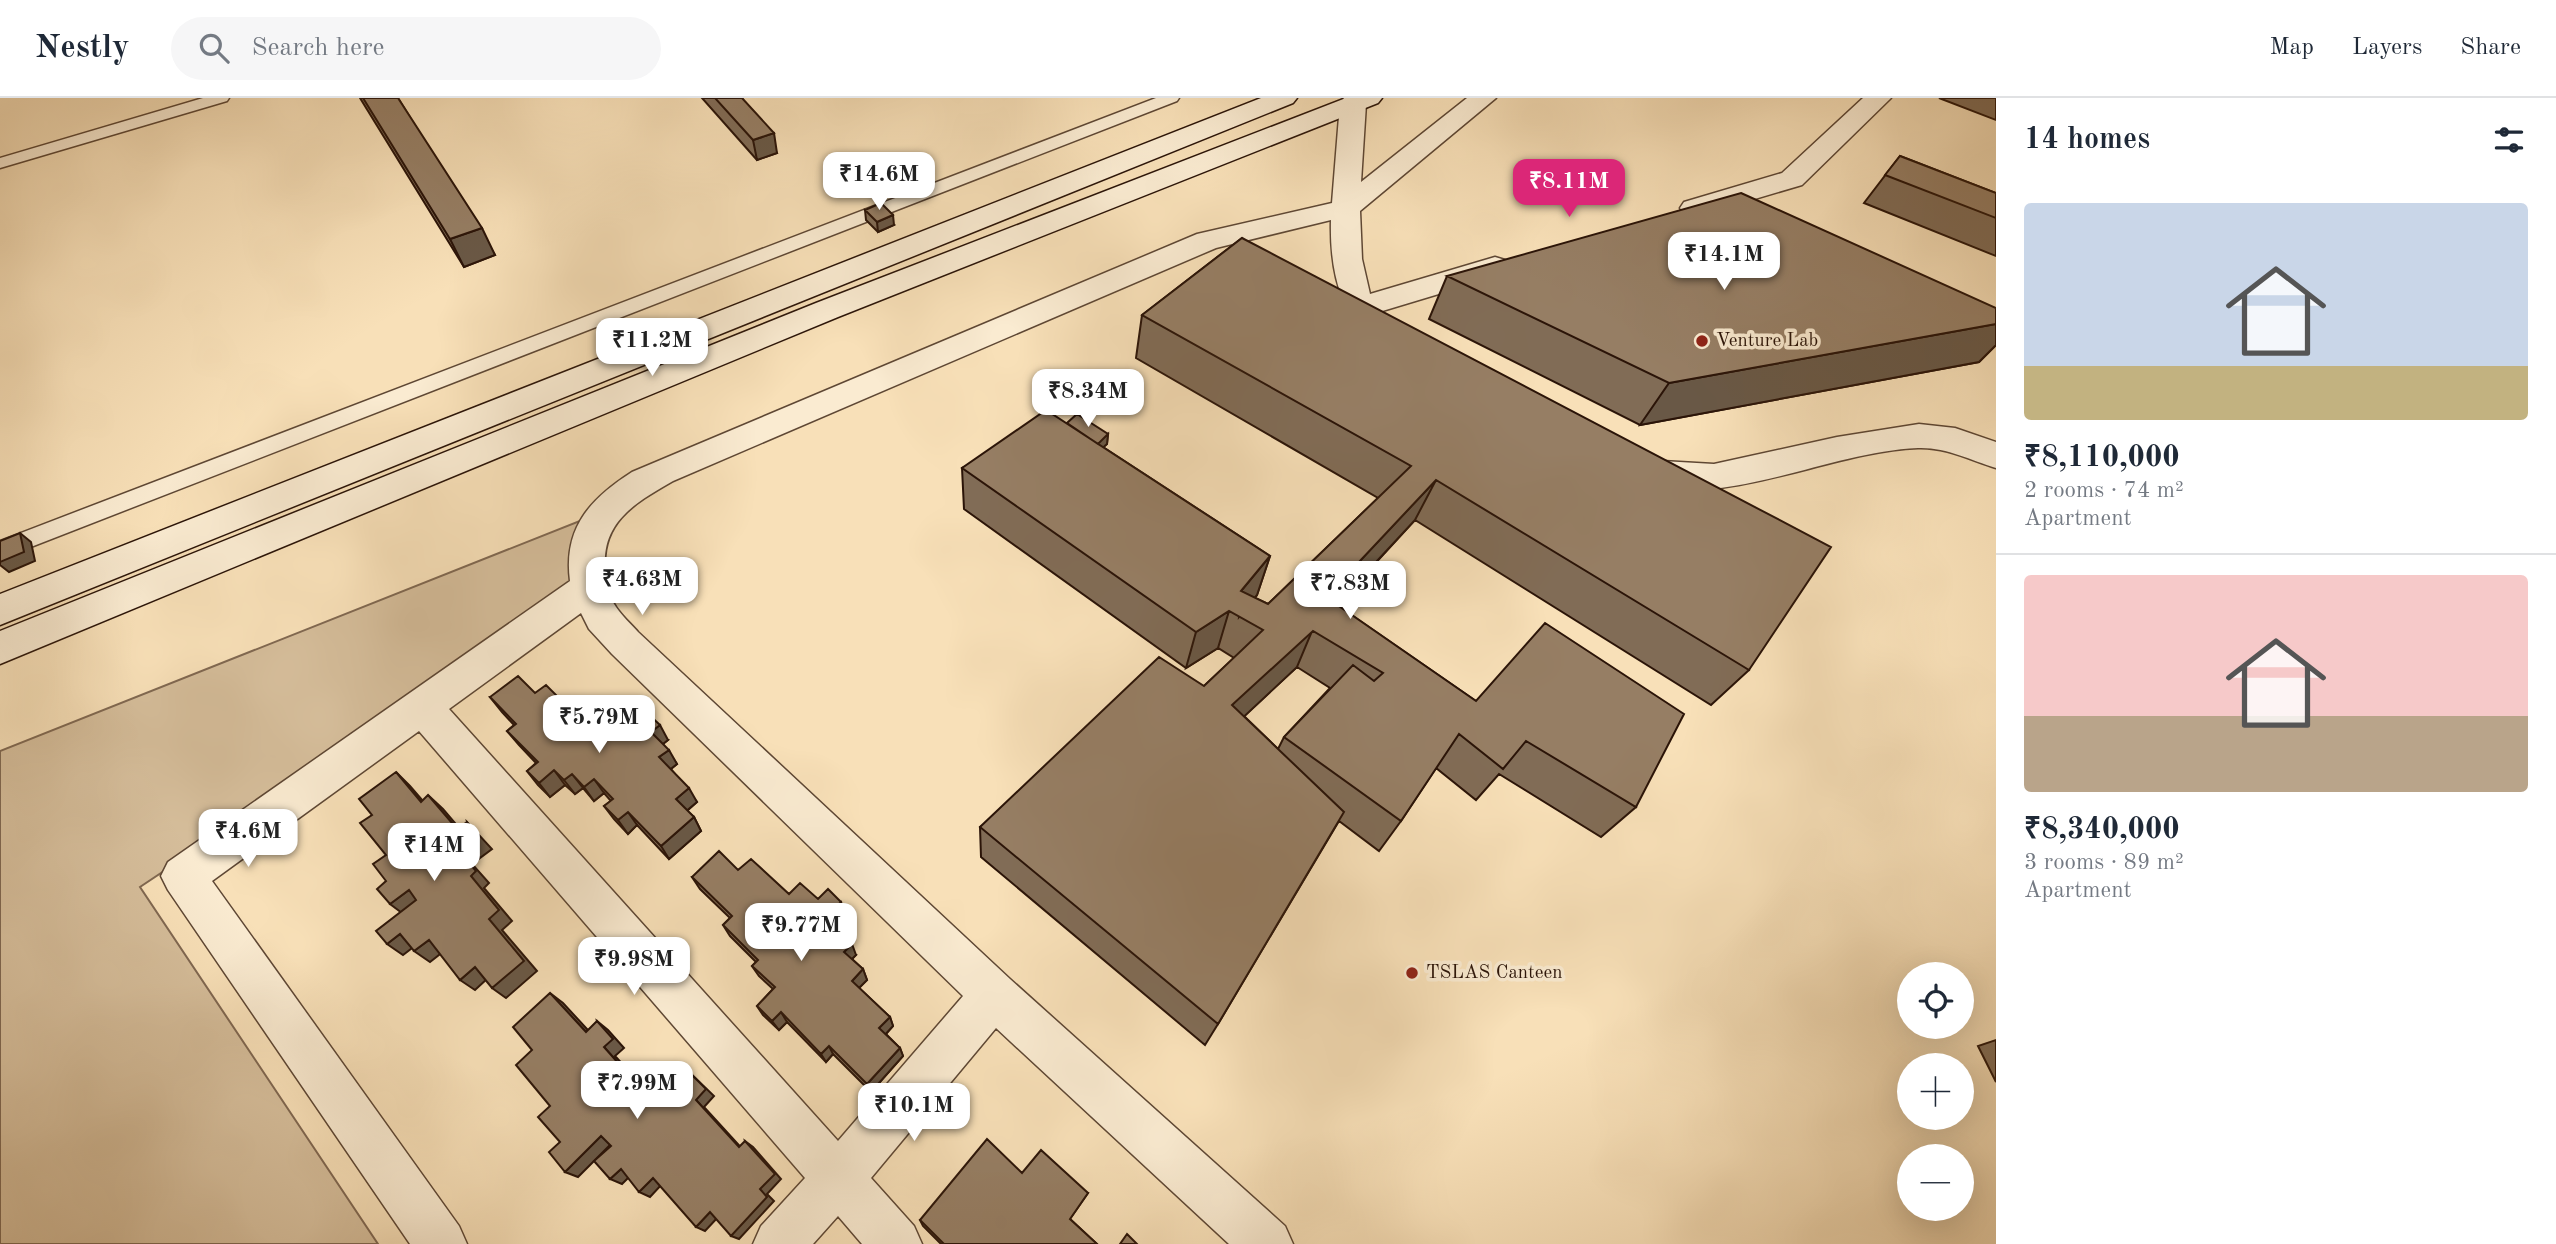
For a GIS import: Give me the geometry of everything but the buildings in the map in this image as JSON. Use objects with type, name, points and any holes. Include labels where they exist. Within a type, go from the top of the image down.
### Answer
[{"type":"street","points":[[0,610],[1284,98]]},
{"type":"street","points":[[1267,1244],[994,995],[625,643],[600,613],[590,587],[584,564],[587,541],[605,510],[633,487],[661,472],[1207,241],[1346,208],[1483,98]]},
{"type":"street","points":[[1674,214],[1792,179],[1878,98]]},
{"type":"street","points":[[0,648],[827,310],[1361,101],[1346,208],[1351,284],[1360,307],[1401,360]]},
{"type":"street","points":[[1360,307],[1517,261]]},
{"type":"street","points":[[1616,469],[1663,475],[1714,477],[1837,449],[1919,436],[1955,440],[1996,455]]},
{"type":"street","points":[[441,1244],[183,876],[590,587]]},
{"type":"street","points":[[422,706],[896,1244]]},
{"type":"street","points":[[779,1244],[994,995]]},
{"type":"lane","points":[[0,163],[221,98]]},
{"type":"lane","points":[[0,550],[1171,98]]},
{"type":"shaded area","points":[[605,511],[580,594],[140,887],[378,1244],[0,1244],[0,751]]},
{"type":"place","name":"Venture Lab","points":[[1702,341]]},
{"type":"place","name":"TSLAS Canteen","points":[[1412,973]]}]
